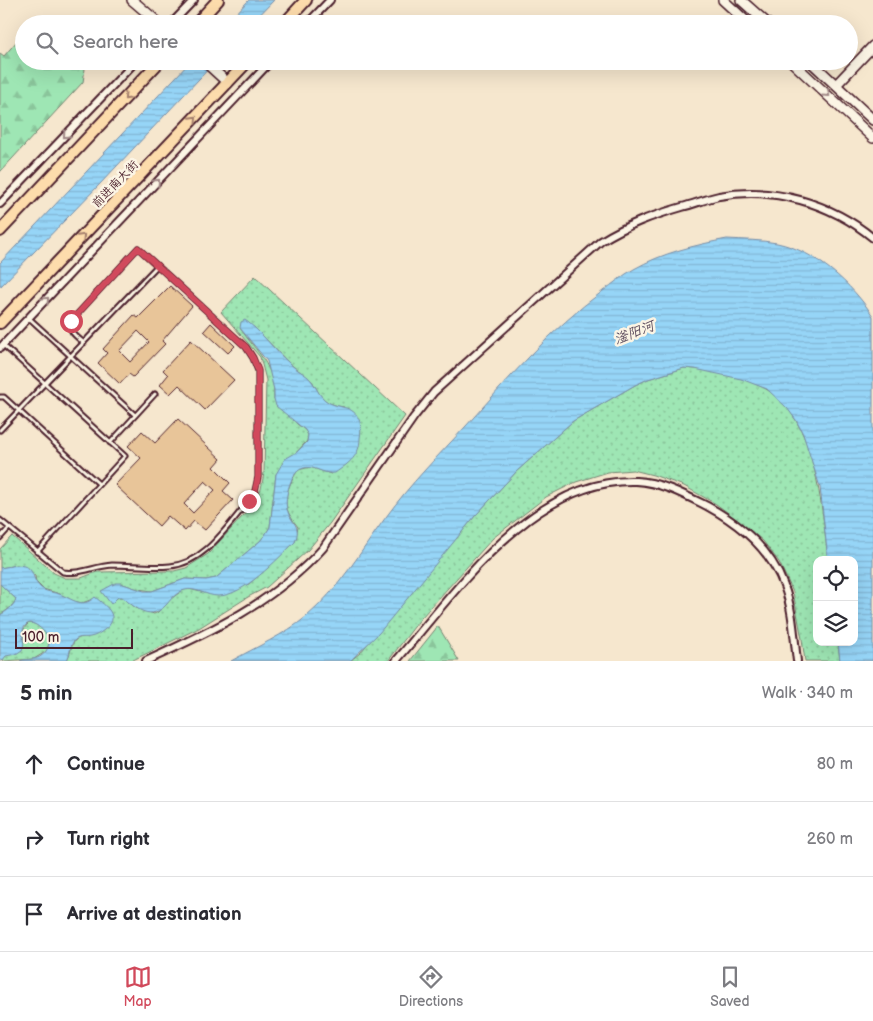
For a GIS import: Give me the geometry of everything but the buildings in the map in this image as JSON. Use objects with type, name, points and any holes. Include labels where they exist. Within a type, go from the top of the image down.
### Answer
[{"type":"main road","points":[[132,0],[150,15]]},
{"type":"main road","points":[[204,15],[218,0]]},
{"type":"main road","points":[[292,15],[306,0]]},
{"type":"main road","points":[[722,0],[739,15]]},
{"type":"main road","points":[[741,0],[758,15]]},
{"type":"main road","points":[[858,62],[873,46]]},
{"type":"main road","points":[[0,231],[152,70]]},
{"type":"main road","points":[[213,70],[228,83]]},
{"type":"main road","name":"前进南大街","points":[[0,323],[240,70]]},
{"type":"main road","points":[[801,70],[873,138]]},
{"type":"main road","points":[[820,70],[873,120]]},
{"type":"main road","points":[[836,85],[850,70]]},
{"type":"street","points":[[180,15],[194,0]]},
{"type":"street","points":[[316,15],[330,0]]},
{"type":"street","points":[[0,204],[127,70]]},
{"type":"street","points":[[1,346],[263,70]]},
{"type":"street","points":[[146,661],[210,632],[283,586],[306,566],[342,522],[414,416],[434,392],[601,241],[623,227],[651,216],[718,196],[748,193],[782,196],[819,206],[840,216],[873,238]]},
{"type":"street","points":[[396,661],[466,579],[530,517],[554,501],[579,489],[614,481],[638,481],[663,486],[716,511],[754,539],[766,553],[784,587],[797,661]]},
{"type":"lane","points":[[0,520],[58,569],[67,573],[109,565],[180,565],[201,555],[249,501],[255,491],[258,477],[257,366],[246,347],[138,248],[71,321],[70,330],[84,343]]},
{"type":"lane","points":[[0,430],[72,357],[157,266]]},
{"type":"lane","points":[[29,317],[135,415]]},
{"type":"lane","points":[[1,346],[46,384],[124,456],[37,552]]},
{"type":"lane","points":[[110,443],[155,394]]},
{"type":"lane","points":[[0,397],[4,397],[99,484]]},
{"type":"lane","points":[[0,538],[9,528]]},
{"type":"green space","points":[[15,43],[15,70],[85,70],[83,82],[0,172],[0,53],[4,56]]},
{"type":"green space","points":[[255,276],[405,416],[330,523],[308,550],[267,587],[199,628],[131,661],[66,661],[75,640],[83,637],[93,599],[82,603],[43,589],[36,582],[35,576],[17,565],[0,568],[0,549],[12,536],[54,573],[65,578],[81,578],[97,572],[174,571],[186,568],[208,554],[254,504],[261,489],[264,473],[266,380],[260,357],[221,312]],"holes":[[[254,327],[289,363],[312,381],[321,397],[329,403],[344,407],[331,474],[310,467],[298,470],[288,489],[287,509],[298,527],[295,542],[249,584],[209,594],[189,589],[183,590],[154,614],[136,608],[122,597],[118,597],[111,604],[120,583],[152,591],[185,579],[206,580],[216,578],[265,535],[270,527],[276,474],[307,441],[308,435],[274,399],[274,387],[268,368],[240,328]]]},
{"type":"green space","points":[[684,368],[726,374],[757,384],[766,389],[783,402],[796,420],[814,466],[828,556],[813,556],[813,646],[838,646],[840,661],[805,661],[793,592],[779,562],[763,541],[716,504],[684,486],[633,470],[608,472],[576,482],[546,497],[493,538],[421,618],[388,661],[350,661],[360,653],[475,516],[517,471],[573,421],[648,379]]},
{"type":"green space","points":[[0,584],[16,599],[12,606],[0,615]]},
{"type":"green space","points":[[29,623],[39,626],[50,639],[47,651],[34,659],[3,661],[4,657],[24,642],[24,630]]},
{"type":"green space","points":[[438,626],[459,661],[410,661]]},
{"type":"water","points":[[249,0],[274,0],[260,15],[235,15]]},
{"type":"water","points":[[182,70],[208,70],[0,287],[0,263]]},
{"type":"water","name":"滏阳河","points":[[727,239],[759,241],[777,243],[806,253],[832,270],[844,281],[873,316],[873,661],[840,661],[838,646],[858,646],[858,556],[828,556],[820,487],[803,434],[796,420],[787,408],[767,389],[741,379],[684,368],[635,385],[573,421],[517,471],[475,516],[379,633],[350,661],[231,661],[289,630],[318,606],[339,582],[395,505],[415,481],[531,355],[566,321],[626,274],[645,263],[679,250]]},
{"type":"water","points":[[245,320],[291,365],[308,377],[324,399],[334,405],[349,409],[357,416],[361,428],[358,450],[349,462],[335,473],[327,473],[308,467],[299,470],[295,474],[290,485],[286,504],[297,528],[295,542],[270,567],[238,590],[218,596],[189,589],[185,590],[177,594],[161,609],[150,613],[133,606],[122,597],[118,597],[111,604],[101,591],[116,583],[144,591],[152,591],[185,579],[206,580],[216,578],[260,541],[270,527],[276,474],[285,459],[297,452],[307,442],[308,435],[305,430],[276,406],[267,361],[240,328],[241,322]]},
{"type":"water","points":[[17,565],[28,568],[37,584],[44,590],[82,603],[90,601],[95,597],[110,612],[112,621],[104,630],[96,635],[75,640],[66,661],[20,661],[40,657],[47,649],[50,639],[41,629],[29,623],[23,630],[24,645],[22,650],[16,654],[6,656],[0,661],[0,615],[14,604],[16,599],[0,584],[0,568]]},
{"type":"route","points":[[71,321],[138,248],[246,347],[258,370],[258,477],[255,491],[249,501]]}]
